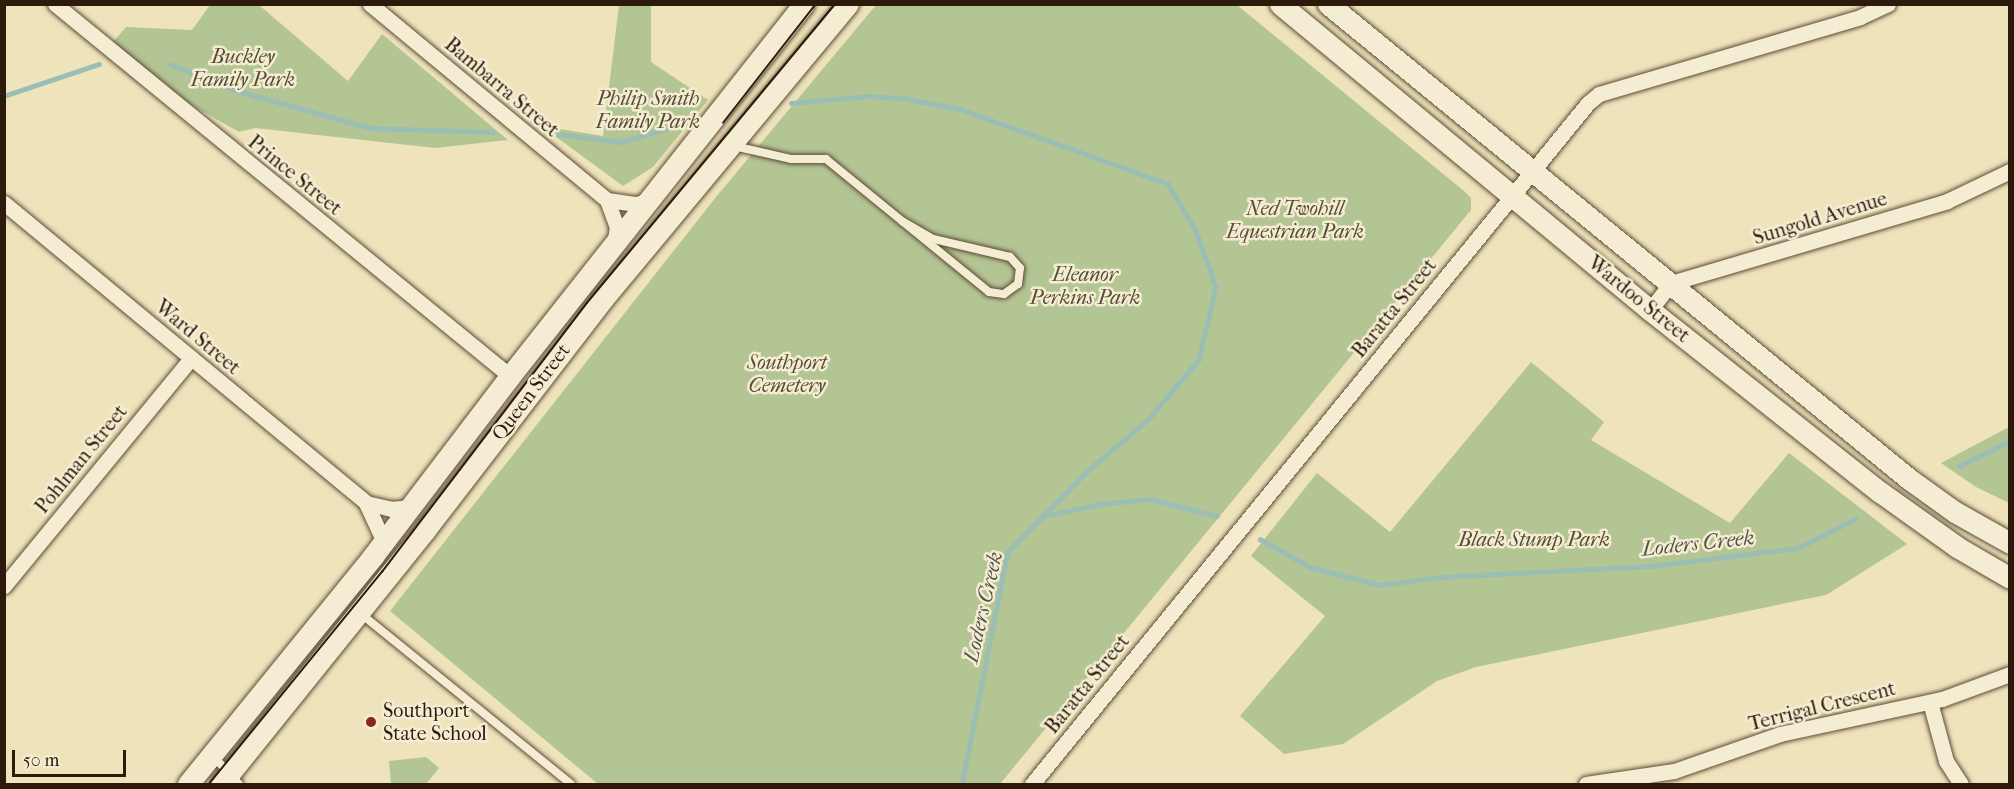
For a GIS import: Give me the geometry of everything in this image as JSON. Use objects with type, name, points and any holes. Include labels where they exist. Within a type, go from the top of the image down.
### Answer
[{"type":"street","name":"Prince Street","points":[[55,4],[510,376]]},
{"type":"street","name":"Bambarra Street","points":[[370,4],[607,200]]},
{"type":"street","name":"Queen Street","points":[[188,784],[384,542],[510,376],[804,4]]},
{"type":"street","name":"Queen Street","points":[[230,781],[602,300],[729,144],[848,4]]},
{"type":"street","name":"Wardoo Street","points":[[1280,4],[1650,310],[1901,508],[2001,574]]},
{"type":"street","name":"Wardoo Street","points":[[1328,4],[1909,478],[1954,512],[2010,543]]},
{"type":"street","name":"Baratta Street","points":[[1032,784],[1533,171],[1599,94],[1860,17],[1888,4]]},
{"type":"street","name":"Sungold Avenue","points":[[1671,283],[1947,201],[2010,171]]},
{"type":"street","points":[[614,245],[617,227],[607,200],[637,204],[651,199]]},
{"type":"street","name":"Ward Street","points":[[4,203],[366,502],[391,509],[411,507]]},
{"type":"street","points":[[1650,310],[1671,283]]},
{"type":"street","name":"Pohlman Street","points":[[4,586],[191,358]]},
{"type":"street","name":"Ward Street","points":[[366,502],[384,542]]},
{"type":"street","points":[[2001,574],[2010,588]]},
{"type":"street","name":"Terrigal Crescent","points":[[1586,784],[1674,771],[1780,734],[1930,702],[2005,675]]},
{"type":"street","points":[[1930,702],[1946,761],[1961,784]]},
{"type":"lane","points":[[729,144],[795,160],[823,158],[989,292],[1006,294],[1018,284],[1020,268],[1010,257],[933,239],[902,221]]},
{"type":"lane","points":[[360,613],[571,784]]},
{"type":"lane","points":[[212,755],[230,781]]},
{"type":"green space","name":"Buckley Family Park","points":[[210,5],[259,5],[348,81],[382,34],[508,140],[435,148],[255,128],[239,132],[140,76],[108,48],[126,27],[192,30]]},
{"type":"green space","name":"Philip Smith Family Park","points":[[619,5],[651,5],[651,62],[708,100],[653,167],[623,186],[548,131],[548,127],[603,136]]},
{"type":"green space","points":[[876,5],[1237,5],[1464,191],[1471,198],[1471,210],[1000,784],[598,784],[390,611],[716,197]]},
{"type":"green space","name":"Black Stump Park","points":[[1531,362],[1604,422],[1591,440],[1730,523],[1789,453],[1907,544],[1826,595],[1476,667],[1437,681],[1343,744],[1284,754],[1240,716],[1325,616],[1251,556],[1317,473],[1390,532]]},
{"type":"green space","points":[[2009,427],[2009,503],[1976,487],[1941,463]]},
{"type":"green space","points":[[426,757],[439,768],[426,784],[391,784],[389,761]]},
{"type":"waterway","points":[[4,96],[99,64]]},
{"type":"waterway","points":[[170,64],[235,90],[370,128],[493,132]]},
{"type":"waterway","points":[[791,103],[869,96],[908,99],[963,110],[1168,184],[1196,231],[1216,287],[1199,360],[1149,419],[1087,472],[1008,552],[962,784]]},
{"type":"waterway","points":[[557,134],[621,142],[687,123]]},
{"type":"waterway","name":"Loders Creek","points":[[1959,466],[2010,441]]},
{"type":"waterway","name":"Loders Creek","points":[[1044,516],[1100,504],[1150,499],[1217,516]]},
{"type":"waterway","name":"Loders Creek","points":[[1260,539],[1310,567],[1380,585],[1440,577],[1651,566],[1798,548],[1855,519]]},
{"type":"tram line","points":[[723,123],[816,4]]},
{"type":"tram line","points":[[209,784],[382,572],[587,303],[835,4]]},
{"type":"place","name":"Southport State School","points":[[371,722]]},
{"type":"park label","name":"Ned Twohill Equestrian Park","points":[[1295,220]]},
{"type":"park label","name":"Eleanor Perkins Park","points":[[1085,286]]},
{"type":"park label","name":"Southport Cemetery","points":[[787,374]]}]
